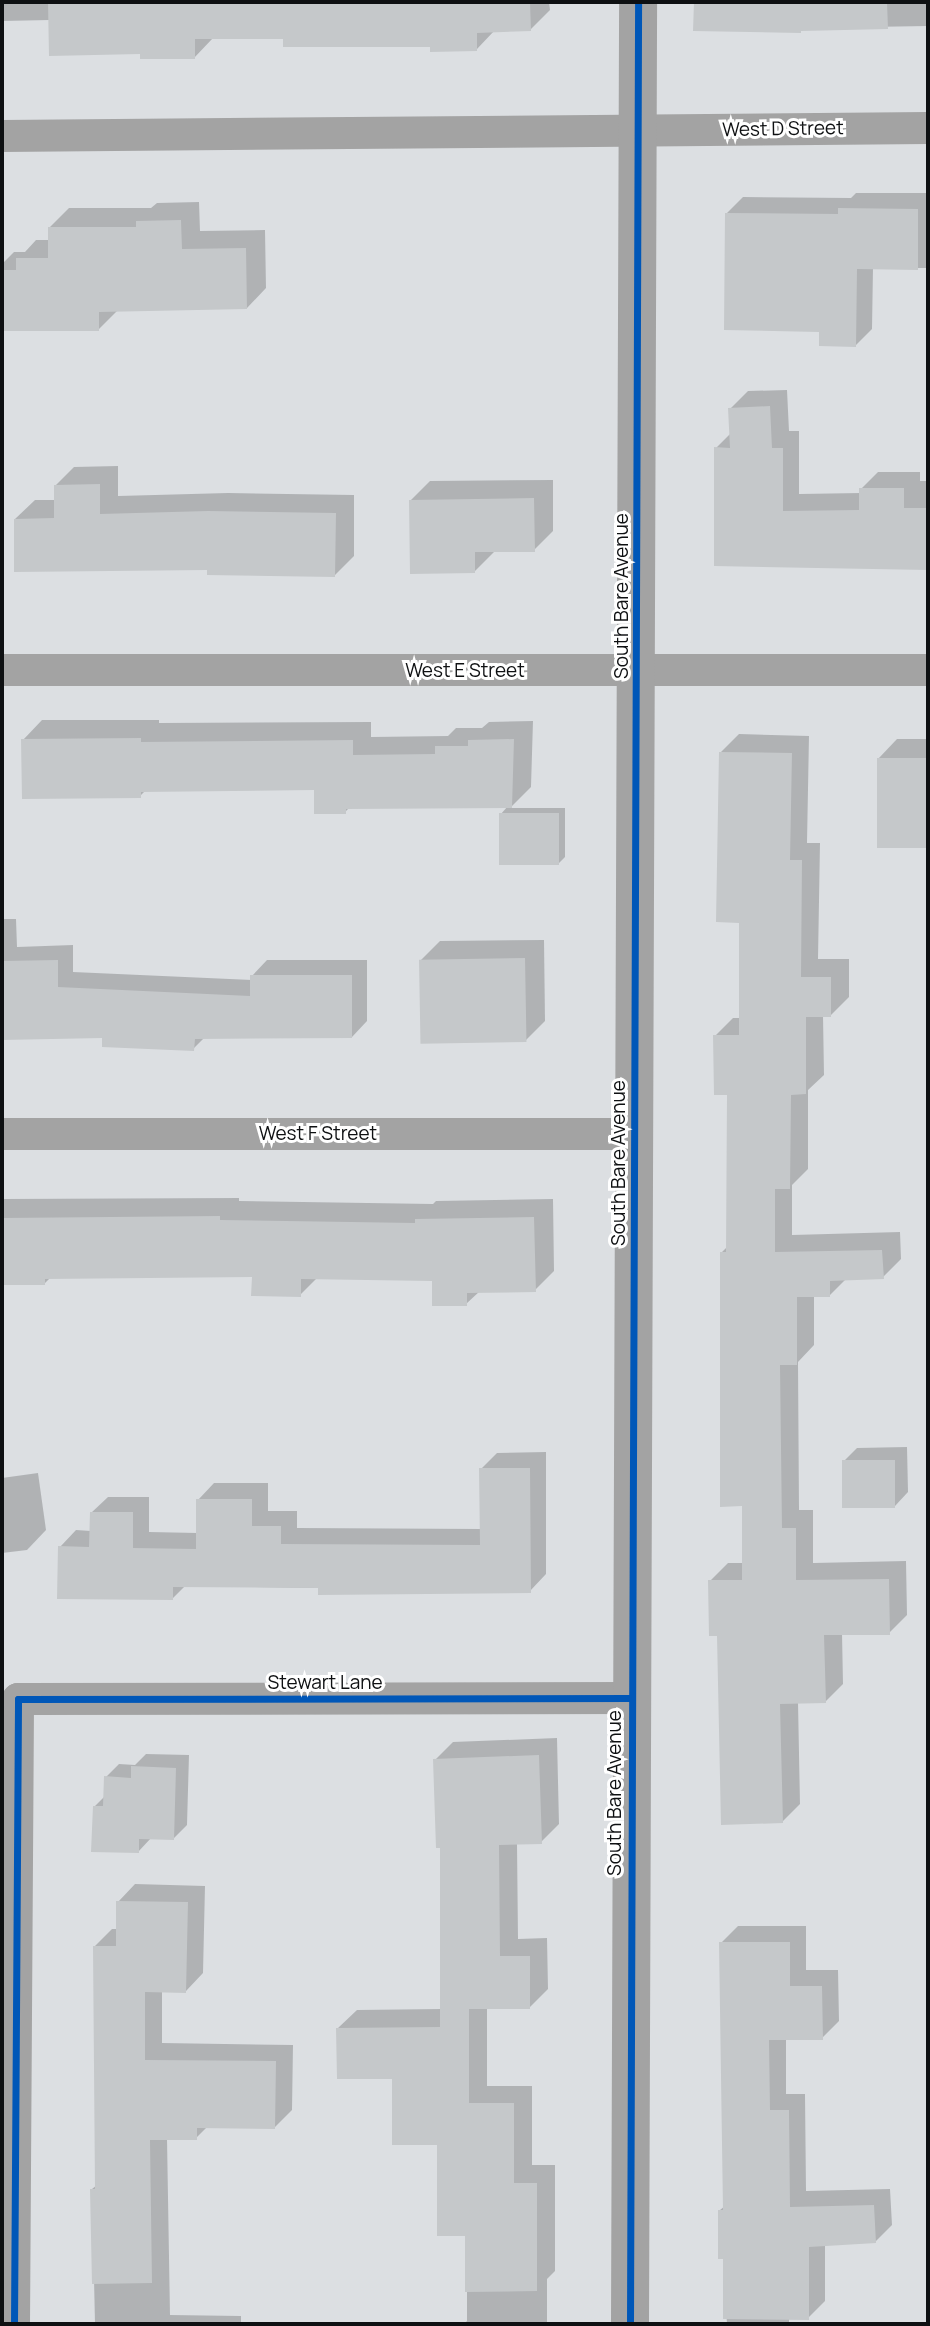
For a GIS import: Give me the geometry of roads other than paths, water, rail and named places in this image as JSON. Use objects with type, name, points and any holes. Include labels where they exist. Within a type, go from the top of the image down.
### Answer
[{"type":"street","name":"South Bare Avenue","points":[[630,2324],[638,671],[638,2]]},
{"type":"street","name":"West D Street","points":[[2,136],[928,128]]},
{"type":"street","name":"West E Street","points":[[2,670],[928,670]]},
{"type":"street","name":"West F Street","points":[[2,1134],[635,1135]]},
{"type":"street","name":"Stewart Lane","points":[[14,2324],[18,1699],[631,1698]]}]
